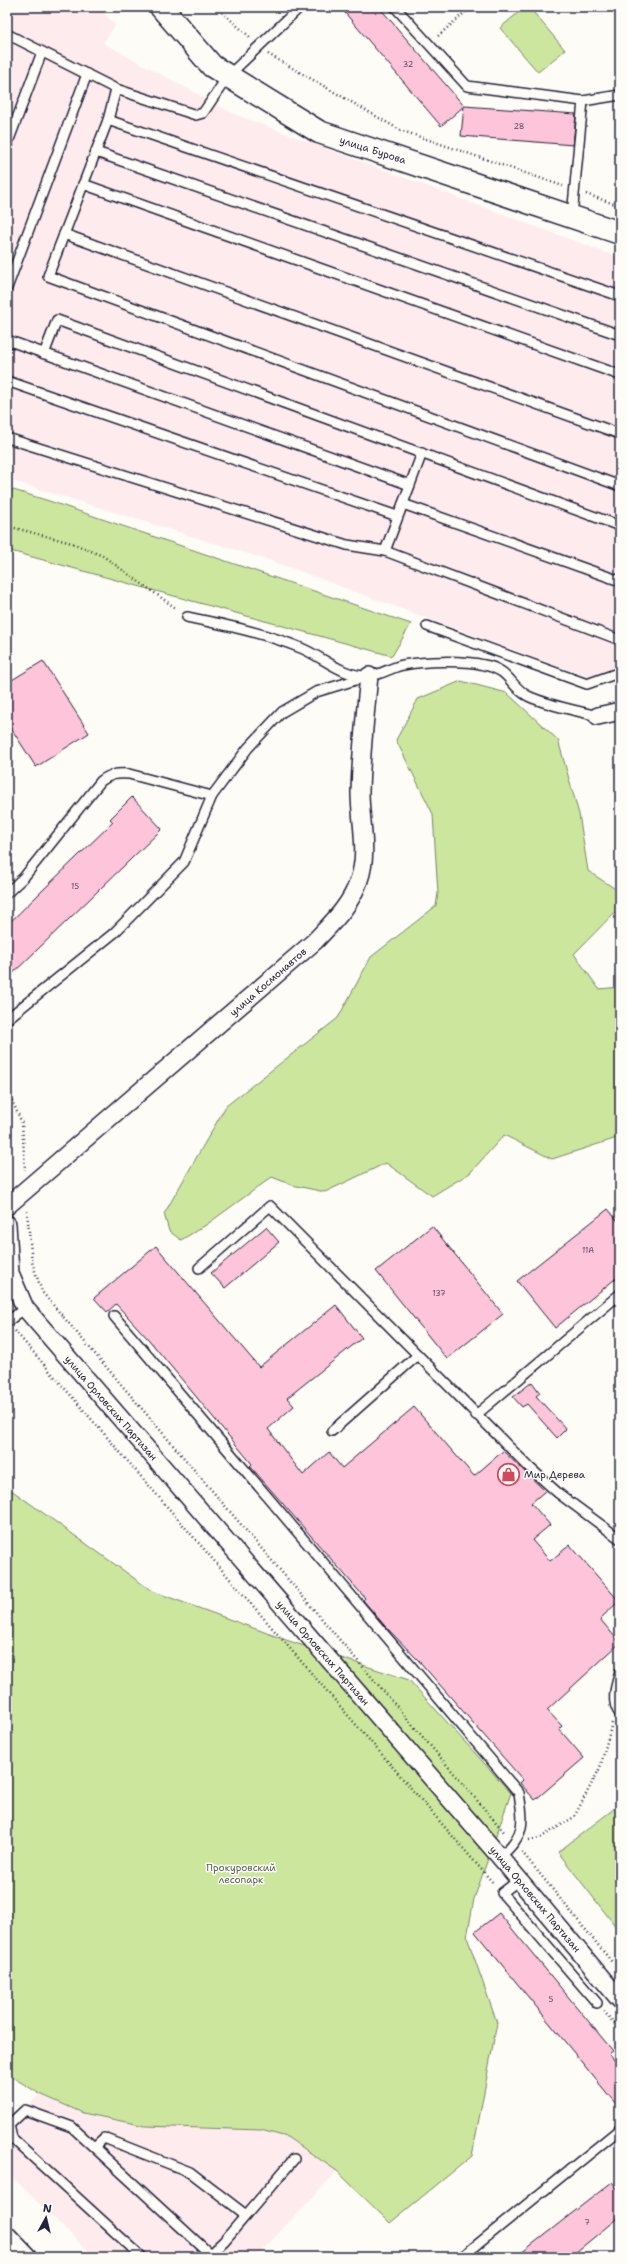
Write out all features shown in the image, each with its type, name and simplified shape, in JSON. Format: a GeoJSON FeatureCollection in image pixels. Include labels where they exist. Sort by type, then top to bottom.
{"type":"FeatureCollection","features":[{"type":"Feature","properties":{"kind":"main road","name":"улица Бурова"},"geometry":{"type":"LineString","coordinates":[[161,7],[212,66],[319,132],[620,233]]}},
{"type":"Feature","properties":{"kind":"street","name":"улица Космонавтов"},"geometry":{"type":"LineString","coordinates":[[7,1206],[315,941],[346,908],[360,879],[364,847],[360,794],[368,676]]}},
{"type":"Feature","properties":{"kind":"street"},"geometry":{"type":"LineString","coordinates":[[598,716],[620,711]]}},
{"type":"Feature","properties":{"kind":"street"},"geometry":{"type":"LineString","coordinates":[[7,1194],[7,1212]]}},
{"type":"Feature","properties":{"kind":"street","name":"улица Орловских Партизан"},"geometry":{"type":"LineString","coordinates":[[7,1224],[10,1273],[25,1308],[500,1857],[620,2000]]}},
{"type":"Feature","properties":{"kind":"street"},"geometry":{"type":"LineString","coordinates":[[7,2235],[28,2257]]}},
{"type":"Feature","properties":{"kind":"lane"},"geometry":{"type":"LineString","coordinates":[[7,34],[116,89],[196,115],[203,113],[228,76],[300,7]]}},
{"type":"Feature","properties":{"kind":"lane"},"geometry":{"type":"LineString","coordinates":[[395,7],[467,86],[583,101],[620,95]]}},
{"type":"Feature","properties":{"kind":"lane"},"geometry":{"type":"LineString","coordinates":[[7,145],[42,52]]}},
{"type":"Feature","properties":{"kind":"lane"},"geometry":{"type":"LineString","coordinates":[[7,288],[87,74]]}},
{"type":"Feature","properties":{"kind":"lane"},"geometry":{"type":"LineString","coordinates":[[116,89],[108,120],[48,276],[620,486]]}},
{"type":"Feature","properties":{"kind":"lane"},"geometry":{"type":"LineString","coordinates":[[572,216],[583,101]]}},
{"type":"Feature","properties":{"kind":"lane"},"geometry":{"type":"LineString","coordinates":[[108,120],[620,296]]}},
{"type":"Feature","properties":{"kind":"lane"},"geometry":{"type":"LineString","coordinates":[[96,152],[620,335]]}},
{"type":"Feature","properties":{"kind":"lane"},"geometry":{"type":"LineString","coordinates":[[84,184],[620,375]]}},
{"type":"Feature","properties":{"kind":"lane"},"geometry":{"type":"LineString","coordinates":[[64,234],[620,434]]}},
{"type":"Feature","properties":{"kind":"lane"},"geometry":{"type":"LineString","coordinates":[[44,354],[57,320],[422,452],[620,526]]}},
{"type":"Feature","properties":{"kind":"lane"},"geometry":{"type":"LineString","coordinates":[[7,340],[410,485]]}},
{"type":"Feature","properties":{"kind":"lane"},"geometry":{"type":"LineString","coordinates":[[7,381],[397,516]]}},
{"type":"Feature","properties":{"kind":"lane"},"geometry":{"type":"LineString","coordinates":[[7,438],[347,545],[385,551],[620,640]]}},
{"type":"Feature","properties":{"kind":"lane"},"geometry":{"type":"LineString","coordinates":[[385,551],[422,452]]}},
{"type":"Feature","properties":{"kind":"lane"},"geometry":{"type":"LineString","coordinates":[[403,504],[620,581]]}},
{"type":"Feature","properties":{"kind":"lane"},"geometry":{"type":"LineString","coordinates":[[187,617],[259,633],[303,648],[339,668],[368,676]]}},
{"type":"Feature","properties":{"kind":"lane"},"geometry":{"type":"LineString","coordinates":[[427,626],[587,684],[618,673],[620,670]]}},
{"type":"Feature","properties":{"kind":"lane"},"geometry":{"type":"LineString","coordinates":[[7,1019],[114,933],[184,862],[212,796],[248,748],[282,712],[316,692],[402,665],[426,663],[484,665],[499,669],[510,677],[516,687],[526,695],[598,716]]}},
{"type":"Feature","properties":{"kind":"lane"},"geometry":{"type":"LineString","coordinates":[[7,894],[24,877],[101,781],[108,776],[116,773],[128,774],[212,796]]}},
{"type":"Feature","properties":{"kind":"lane"},"geometry":{"type":"LineString","coordinates":[[199,1268],[270,1206],[476,1415],[558,1493],[620,1539]]}},
{"type":"Feature","properties":{"kind":"lane"},"geometry":{"type":"LineString","coordinates":[[476,1415],[620,1294]]}},
{"type":"Feature","properties":{"kind":"lane"},"geometry":{"type":"LineString","coordinates":[[7,1322],[25,1308]]}},
{"type":"Feature","properties":{"kind":"lane"},"geometry":{"type":"LineString","coordinates":[[114,1316],[519,1793],[523,1818],[515,1844],[500,1857]]}},
{"type":"Feature","properties":{"kind":"lane"},"geometry":{"type":"LineString","coordinates":[[332,1431],[418,1355]]}},
{"type":"Feature","properties":{"kind":"lane"},"geometry":{"type":"LineString","coordinates":[[618,1711],[614,1694],[620,1672]]}},
{"type":"Feature","properties":{"kind":"lane"},"geometry":{"type":"LineString","coordinates":[[519,1880],[502,1893],[597,2003]]}},
{"type":"Feature","properties":{"kind":"lane"},"geometry":{"type":"LineString","coordinates":[[142,2257],[12,2138],[9,2125],[25,2110],[72,2127],[209,2255],[224,2242],[294,2159]]}},
{"type":"Feature","properties":{"kind":"lane"},"geometry":{"type":"LineString","coordinates":[[462,2257],[620,2129]]}},
{"type":"Feature","properties":{"kind":"lane"},"geometry":{"type":"LineString","coordinates":[[94,2147],[104,2138],[190,2172],[246,2215]]}},
{"type":"Feature","properties":{"kind":"path"},"geometry":{"type":"LineString","coordinates":[[216,7],[272,58],[400,130],[620,206]]}},
{"type":"Feature","properties":{"kind":"path"},"geometry":{"type":"LineString","coordinates":[[429,44],[471,7]]}},
{"type":"Feature","properties":{"kind":"path"},"geometry":{"type":"LineString","coordinates":[[7,526],[72,543],[103,556],[145,584],[187,617]]}},
{"type":"Feature","properties":{"kind":"path"},"geometry":{"type":"LineString","coordinates":[[7,1089],[22,1123],[25,1191],[32,1262],[42,1292],[515,1844],[615,1966]]}},
{"type":"Feature","properties":{"kind":"path"},"geometry":{"type":"LineString","coordinates":[[7,1322],[502,1893]]}},
{"type":"Feature","properties":{"kind":"path"},"geometry":{"type":"LineString","coordinates":[[515,1844],[540,1838],[574,1817],[600,1768],[618,1711]]}},
{"type":"Feature","properties":{"kind":"path"},"geometry":{"type":"LineString","coordinates":[[613,2023],[620,2028]]}},
{"type":"Feature","properties":{"kind":"shaded area"},"geometry":{"type":"Polygon","coordinates":[[[7,7],[98,7],[115,25],[103,43],[236,115],[620,258],[620,689],[272,561],[7,479],[7,7]]]}},
{"type":"Feature","properties":{"kind":"shaded area"},"geometry":{"type":"Polygon","coordinates":[[[40,2094],[83,2113],[145,2126],[261,2130],[287,2137],[337,2171],[256,2257],[94,2257],[7,2172],[7,2127],[40,2094]]]}},
{"type":"Feature","properties":{"kind":"green space"},"geometry":{"type":"Polygon","coordinates":[[[525,7],[529,7],[565,50],[538,72],[500,28],[525,7]]]}},
{"type":"Feature","properties":{"kind":"green space"},"geometry":{"type":"Polygon","coordinates":[[[7,488],[411,624],[392,656],[7,550],[7,488]]]}},
{"type":"Feature","properties":{"kind":"green space"},"geometry":{"type":"Polygon","coordinates":[[[461,681],[507,693],[558,740],[579,814],[588,871],[620,892],[620,907],[574,954],[599,989],[620,987],[620,1137],[552,1159],[504,1135],[470,1173],[432,1196],[386,1163],[325,1192],[292,1185],[272,1177],[206,1225],[181,1240],[169,1231],[164,1214],[226,1106],[338,1018],[371,957],[436,906],[438,893],[433,814],[396,740],[418,699],[461,681]]]}},
{"type":"Feature","properties":{"kind":"green space","name":"Прокуровский лесопарк"},"geometry":{"type":"Polygon","coordinates":[[[7,1487],[152,1591],[286,1640],[409,1680],[511,1793],[474,1899],[467,1937],[497,2023],[472,2156],[390,2223],[337,2171],[287,2137],[261,2130],[145,2126],[83,2113],[40,2094],[7,2074],[7,1487]]]}},
{"type":"Feature","properties":{"kind":"green space"},"geometry":{"type":"Polygon","coordinates":[[[615,1808],[620,1814],[620,1932],[558,1852],[615,1808]]]}},
{"type":"Feature","properties":{"kind":"building"},"geometry":{"type":"Polygon","coordinates":[[[340,7],[379,7],[464,106],[441,126],[340,7]]]}},
{"type":"Feature","properties":{"kind":"building"},"geometry":{"type":"Polygon","coordinates":[[[464,106],[576,114],[573,145],[461,136],[464,106]]]}},
{"type":"Feature","properties":{"kind":"building"},"geometry":{"type":"Polygon","coordinates":[[[43,661],[89,733],[36,767],[7,722],[7,683],[43,661]]]}},
{"type":"Feature","properties":{"kind":"building"},"geometry":{"type":"Polygon","coordinates":[[[132,797],[162,829],[7,979],[7,925],[113,822],[110,819],[132,797]]]}},
{"type":"Feature","properties":{"kind":"building"},"geometry":{"type":"Polygon","coordinates":[[[608,1209],[620,1224],[620,1275],[555,1328],[517,1281],[608,1209]]]}},
{"type":"Feature","properties":{"kind":"building"},"geometry":{"type":"Polygon","coordinates":[[[432,1226],[503,1314],[447,1359],[376,1271],[432,1226]]]}},
{"type":"Feature","properties":{"kind":"building"},"geometry":{"type":"Polygon","coordinates":[[[266,1227],[279,1242],[225,1288],[211,1273],[266,1227]]]}},
{"type":"Feature","properties":{"kind":"building"},"geometry":{"type":"Polygon","coordinates":[[[156,1246],[259,1367],[336,1305],[362,1338],[287,1398],[294,1406],[268,1429],[303,1475],[329,1452],[342,1468],[414,1407],[474,1476],[503,1451],[545,1491],[531,1503],[550,1525],[532,1540],[550,1561],[570,1545],[619,1601],[600,1619],[620,1643],[547,1710],[562,1726],[559,1729],[584,1758],[535,1800],[520,1783],[523,1780],[419,1661],[384,1625],[363,1600],[365,1598],[250,1466],[252,1464],[149,1340],[116,1304],[107,1312],[94,1298],[156,1246]]]}},
{"type":"Feature","properties":{"kind":"building"},"geometry":{"type":"Polygon","coordinates":[[[532,1382],[540,1393],[536,1396],[566,1429],[557,1438],[527,1404],[522,1407],[513,1397],[532,1382]]]}},
{"type":"Feature","properties":{"kind":"building"},"geometry":{"type":"Polygon","coordinates":[[[499,1913],[613,2051],[609,2054],[620,2067],[620,2109],[475,1932],[499,1913]]]}},
{"type":"Feature","properties":{"kind":"building"},"geometry":{"type":"Polygon","coordinates":[[[612,2182],[620,2192],[620,2216],[570,2257],[516,2257],[612,2182]]]}},
{"type":"Feature","properties":{"kind":"place","name":"Мир Дерева"},"geometry":{"type":"Point","coordinates":[508,1474]}}]}
